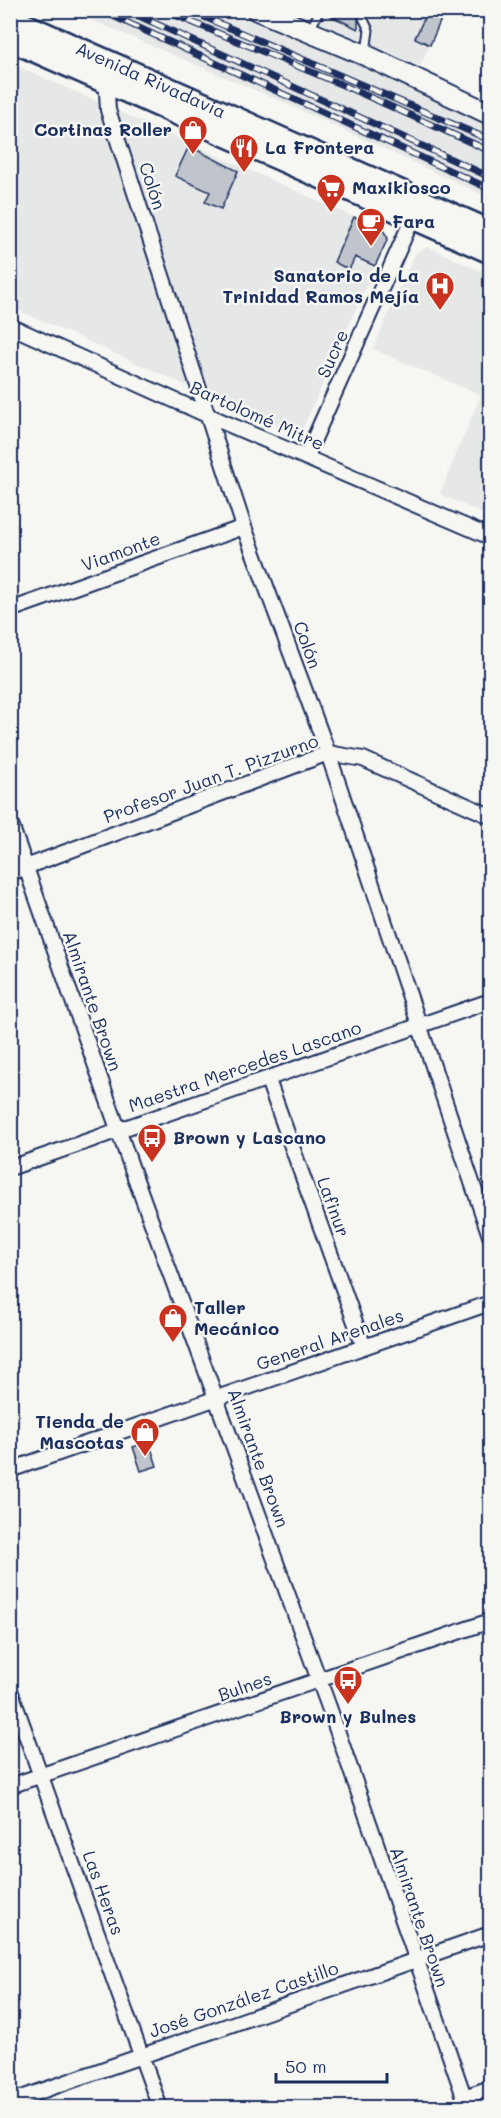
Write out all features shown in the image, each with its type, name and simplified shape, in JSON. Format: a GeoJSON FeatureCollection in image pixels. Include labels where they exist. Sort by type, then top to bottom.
{"type":"FeatureCollection","features":[{"type":"Feature","properties":{"kind":"main road"},"geometry":{"type":"LineString","coordinates":[[264,12],[490,114]]}},
{"type":"Feature","properties":{"kind":"main road","name":"Avenida Rivadavia"},"geometry":{"type":"LineString","coordinates":[[10,18],[117,65],[417,209],[490,252]]}},
{"type":"Feature","properties":{"kind":"main road","name":"Avenida Rivadavia"},"geometry":{"type":"LineString","coordinates":[[10,40],[108,85],[417,209],[490,231]]}},
{"type":"Feature","properties":{"kind":"street","name":"Colón"},"geometry":{"type":"LineString","coordinates":[[117,65],[108,85],[108,110],[244,527],[328,753],[490,1236]]}},
{"type":"Feature","properties":{"kind":"street","name":"Sucre"},"geometry":{"type":"LineString","coordinates":[[306,457],[417,209]]}},
{"type":"Feature","properties":{"kind":"street","name":"Bartolomé Mitre"},"geometry":{"type":"LineString","coordinates":[[11,327],[207,415],[490,537]]}},
{"type":"Feature","properties":{"kind":"street","name":"Viamonte"},"geometry":{"type":"LineString","coordinates":[[10,610],[244,527]]}},
{"type":"Feature","properties":{"kind":"street","name":"Profesor Juan T. Pizzurno"},"geometry":{"type":"LineString","coordinates":[[10,873],[328,753],[363,759],[490,816]]}},
{"type":"Feature","properties":{"kind":"street","name":"Almirante Brown"},"geometry":{"type":"LineString","coordinates":[[10,822],[118,1130],[319,1681],[466,2102]]}},
{"type":"Feature","properties":{"kind":"street","name":"Maestra Mercedes Lascano"},"geometry":{"type":"LineString","coordinates":[[10,1168],[490,1001]]}},
{"type":"Feature","properties":{"kind":"street","name":"Lafinur"},"geometry":{"type":"LineString","coordinates":[[268,1080],[364,1347]]}},
{"type":"Feature","properties":{"kind":"street","name":"General Arenales"},"geometry":{"type":"LineString","coordinates":[[10,1470],[490,1303]]}},
{"type":"Feature","properties":{"kind":"street","name":"Bulnes"},"geometry":{"type":"LineString","coordinates":[[10,1786],[490,1622]]}},
{"type":"Feature","properties":{"kind":"street","name":"Las Heras"},"geometry":{"type":"LineString","coordinates":[[10,1690],[160,2108]]}},
{"type":"Feature","properties":{"kind":"street","name":"José González Castillo"},"geometry":{"type":"LineString","coordinates":[[10,2102],[490,1934]]}},
{"type":"Feature","properties":{"kind":"street"},"geometry":{"type":"LineString","coordinates":[[466,2102],[490,2088]]}},
{"type":"Feature","properties":{"kind":"lane"},"geometry":{"type":"LineString","coordinates":[[309,33],[320,10]]}},
{"type":"Feature","properties":{"kind":"lane"},"geometry":{"type":"LineString","coordinates":[[363,18],[367,23],[369,41],[365,56]]}},
{"type":"Feature","properties":{"kind":"shaded area"},"geometry":{"type":"Polygon","coordinates":[[[71,11],[227,11],[404,83],[490,125],[490,198],[276,99],[71,11]]]}},
{"type":"Feature","properties":{"kind":"shaded area"},"geometry":{"type":"Polygon","coordinates":[[[295,11],[445,11],[420,66],[295,11]]]}},
{"type":"Feature","properties":{"kind":"shaded area"},"geometry":{"type":"Polygon","coordinates":[[[11,63],[383,230],[388,237],[302,430],[293,433],[11,307],[11,63]]]}},
{"type":"Feature","properties":{"kind":"shaded area","name":"Sanatorio de La Trinidad Ramos Mejía"},"geometry":{"type":"Polygon","coordinates":[[[428,247],[490,275],[490,517],[440,494],[481,395],[373,349],[415,254],[428,247]]]}},
{"type":"Feature","properties":{"kind":"building"},"geometry":{"type":"Polygon","coordinates":[[[326,10],[366,10],[358,15],[358,29],[325,13],[326,10]]]}},
{"type":"Feature","properties":{"kind":"building"},"geometry":{"type":"Polygon","coordinates":[[[428,10],[445,10],[430,45],[415,38],[428,10]]]}},
{"type":"Feature","properties":{"kind":"building"},"geometry":{"type":"Polygon","coordinates":[[[189,146],[238,171],[221,209],[205,202],[210,192],[175,176],[189,146]]]}},
{"type":"Feature","properties":{"kind":"building"},"geometry":{"type":"Polygon","coordinates":[[[354,217],[383,230],[388,238],[375,266],[355,257],[349,270],[334,262],[354,217]]]}},
{"type":"Feature","properties":{"kind":"building","name":"Tienda de Mascotas"},"geometry":{"type":"Polygon","coordinates":[[[149,1442],[157,1466],[141,1471],[133,1447],[149,1442]]]}},
{"type":"Feature","properties":{"kind":"railway"},"geometry":{"type":"LineString","coordinates":[[100,10],[490,189]]}},
{"type":"Feature","properties":{"kind":"railway"},"geometry":{"type":"LineString","coordinates":[[126,10],[490,177]]}},
{"type":"Feature","properties":{"kind":"railway"},"geometry":{"type":"LineString","coordinates":[[163,10],[345,86],[490,151]]}},
{"type":"Feature","properties":{"kind":"railway"},"geometry":{"type":"LineString","coordinates":[[188,10],[490,140]]}},
{"type":"Feature","properties":{"kind":"place","name":"Cortinas Roller"},"geometry":{"type":"Point","coordinates":[193,156]}},
{"type":"Feature","properties":{"kind":"place","name":"La Frontera"},"geometry":{"type":"Point","coordinates":[244,174]}},
{"type":"Feature","properties":{"kind":"place","name":"Maxikiosco"},"geometry":{"type":"Point","coordinates":[331,214]}},
{"type":"Feature","properties":{"kind":"place","name":"Fara"},"geometry":{"type":"Point","coordinates":[371,248]}},
{"type":"Feature","properties":{"kind":"place","name":"Sanatorio de La Trinidad Ramos Mejía"},"geometry":{"type":"Point","coordinates":[440,312]}},
{"type":"Feature","properties":{"kind":"place","name":"Brown y Lascano"},"geometry":{"type":"Point","coordinates":[152,1164]}},
{"type":"Feature","properties":{"kind":"place","name":"Taller Mecánico"},"geometry":{"type":"Point","coordinates":[173,1344]}},
{"type":"Feature","properties":{"kind":"place","name":"Tienda de Mascotas"},"geometry":{"type":"Point","coordinates":[145,1458]}},
{"type":"Feature","properties":{"kind":"place","name":"Brown y Bulnes"},"geometry":{"type":"Point","coordinates":[348,1706]}}]}
